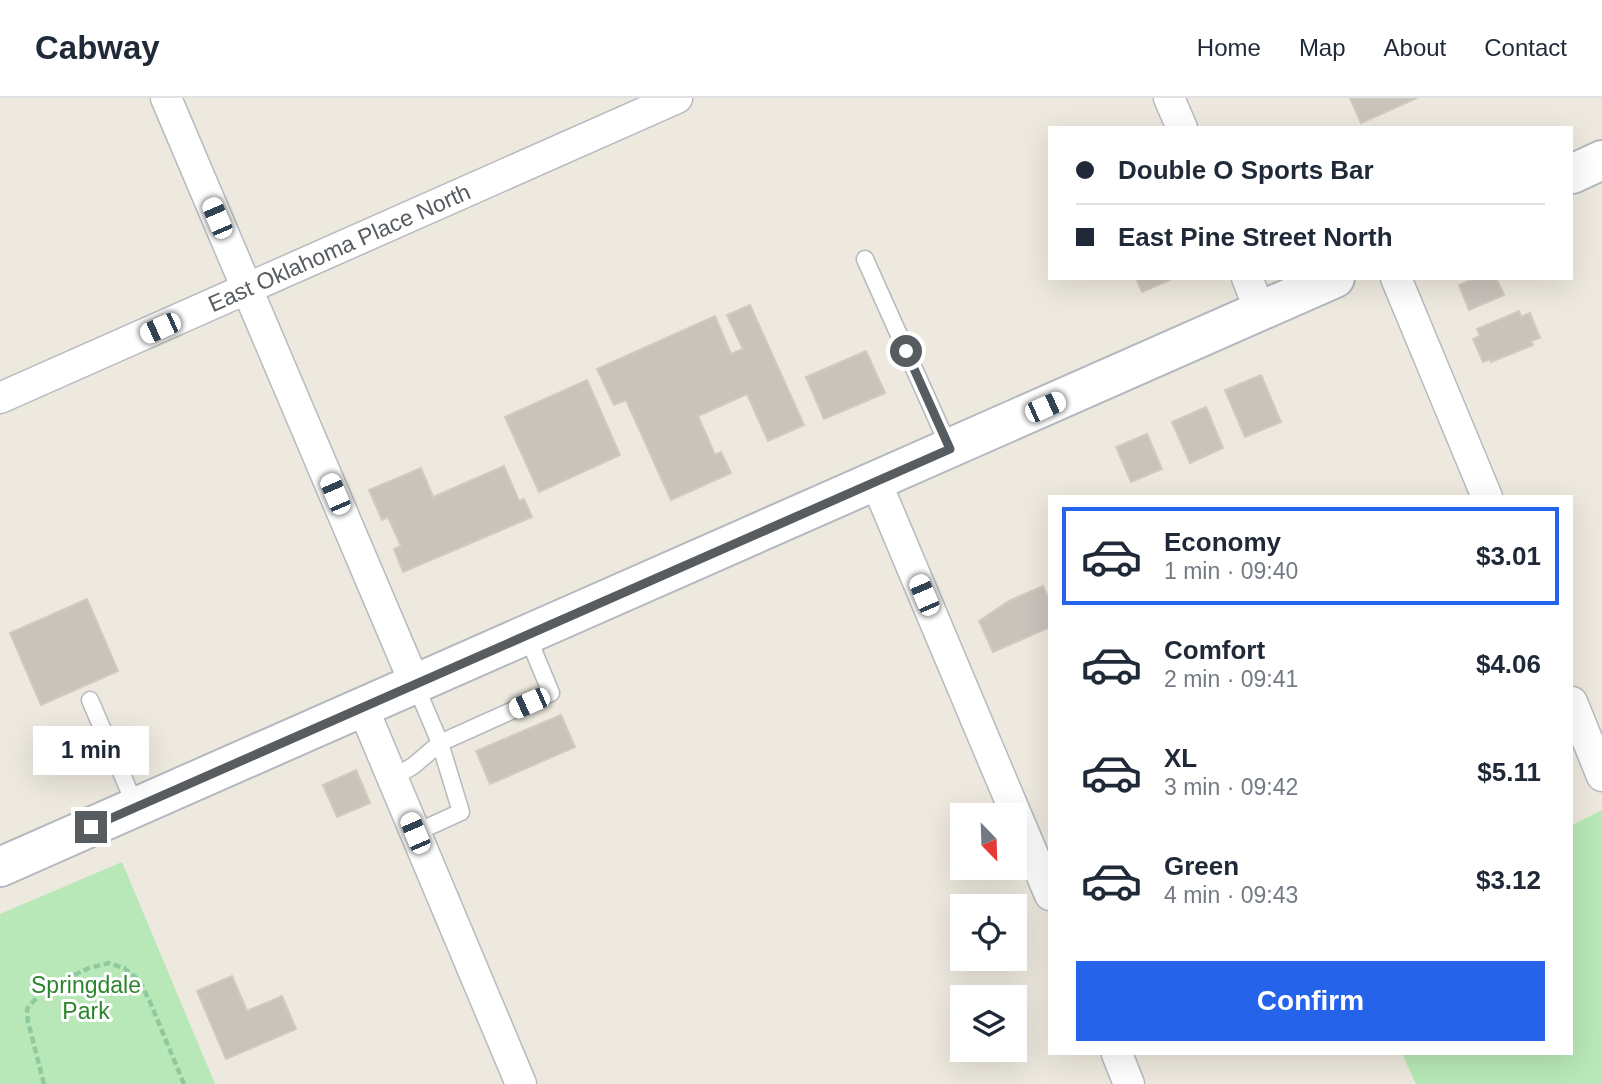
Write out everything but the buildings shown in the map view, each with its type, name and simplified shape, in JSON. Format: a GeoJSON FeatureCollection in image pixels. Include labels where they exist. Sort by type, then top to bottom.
{"type":"FeatureCollection","features":[{"type":"Feature","properties":{"kind":"main road"},"geometry":{"type":"LineString","coordinates":[[1573,174],[1602,160]]}},
{"type":"Feature","properties":{"kind":"main road"},"geometry":{"type":"LineString","coordinates":[[0,867],[950,449],[1253,294],[1325,280]]}},
{"type":"Feature","properties":{"kind":"street"},"geometry":{"type":"LineString","coordinates":[[166,98],[415,684]]}},
{"type":"Feature","properties":{"kind":"street","name":"East Oklahoma Place North"},"geometry":{"type":"LineString","coordinates":[[0,398],[677,98]]}},
{"type":"Feature","properties":{"kind":"street"},"geometry":{"type":"LineString","coordinates":[[1169,98],[1181,126]]}},
{"type":"Feature","properties":{"kind":"street"},"geometry":{"type":"LineString","coordinates":[[1397,280],[1486,495]]}},
{"type":"Feature","properties":{"kind":"street"},"geometry":{"type":"LineString","coordinates":[[876,482],[1048,890]]}},
{"type":"Feature","properties":{"kind":"street"},"geometry":{"type":"LineString","coordinates":[[1573,704],[1602,776]]}},
{"type":"Feature","properties":{"kind":"street"},"geometry":{"type":"LineString","coordinates":[[363,708],[521,1084]]}},
{"type":"Feature","properties":{"kind":"street"},"geometry":{"type":"LineString","coordinates":[[1116,1055],[1129,1084]]}},
{"type":"Feature","properties":{"kind":"lane"},"geometry":{"type":"LineString","coordinates":[[865,258],[950,449]]}},
{"type":"Feature","properties":{"kind":"lane"},"geometry":{"type":"LineString","coordinates":[[392,778],[413,766],[440,743],[551,693],[527,635]]}},
{"type":"Feature","properties":{"kind":"lane"},"geometry":{"type":"LineString","coordinates":[[415,684],[440,743],[460,812],[415,833]]}},
{"type":"Feature","properties":{"kind":"lane"},"geometry":{"type":"LineString","coordinates":[[90,700],[136,807]]}},
{"type":"Feature","properties":{"kind":"path"},"geometry":{"type":"LineString","coordinates":[[44,1084],[27,1009],[43,990],[89,968],[109,963],[124,968],[139,981],[184,1084]]}},
{"type":"Feature","properties":{"kind":"green space"},"geometry":{"type":"Polygon","coordinates":[[[1602,810],[1602,1084],[1416,1084],[1402,1055],[1573,1055],[1573,824],[1602,810]]]}},
{"type":"Feature","properties":{"kind":"green space","name":"Springdale Park"},"geometry":{"type":"Polygon","coordinates":[[[122,862],[215,1084],[0,1084],[0,914],[122,862]]]}},
{"type":"Feature","properties":{"kind":"route"},"geometry":{"type":"LineString","coordinates":[[91,827],[950,449],[906,351]]}}]}
